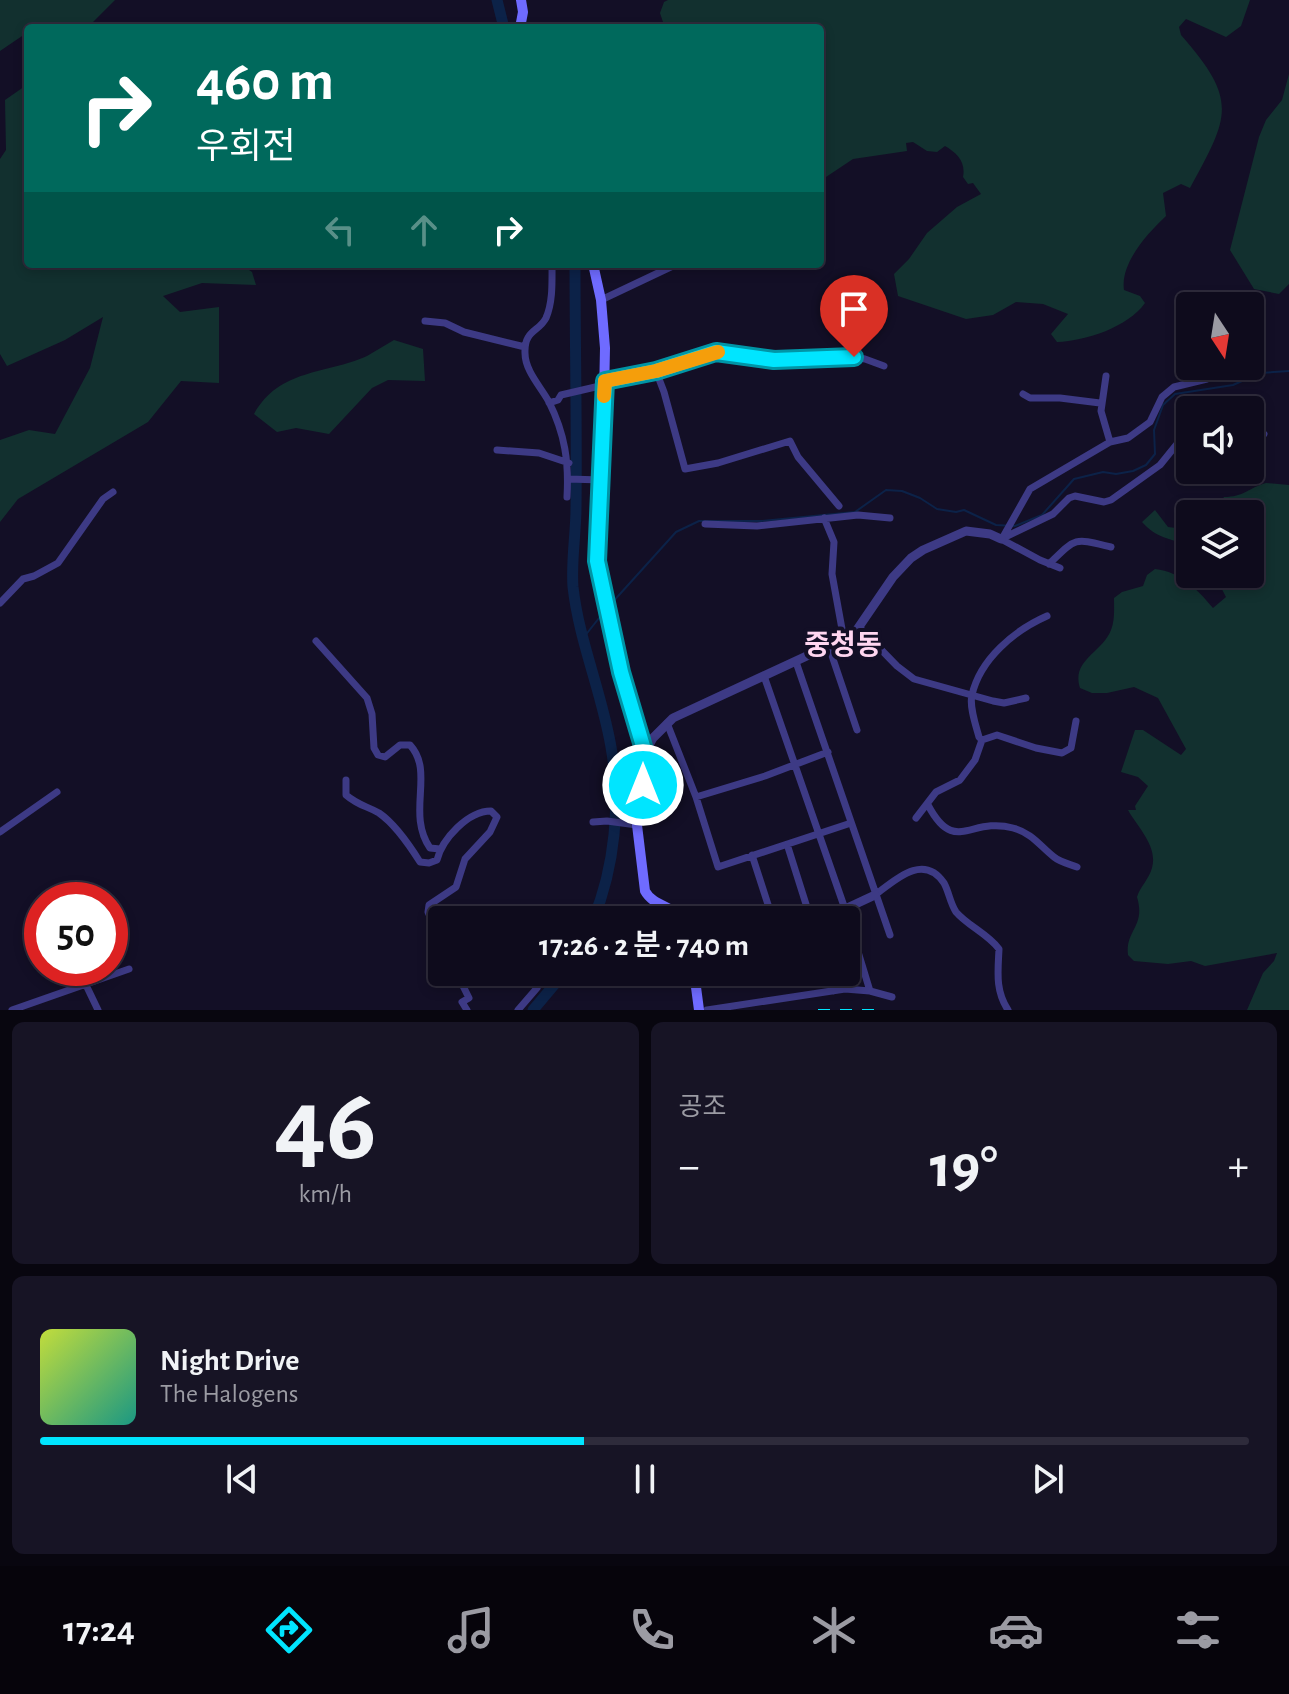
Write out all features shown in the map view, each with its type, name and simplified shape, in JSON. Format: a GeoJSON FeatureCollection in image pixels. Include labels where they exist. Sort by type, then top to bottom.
{"type":"FeatureCollection","features":[{"type":"Feature","properties":{"kind":"main road"},"geometry":{"type":"LineString","coordinates":[[521,0],[521,24]]}},
{"type":"Feature","properties":{"kind":"main road"},"geometry":{"type":"LineString","coordinates":[[594,268],[601,300],[604,383],[602,480],[596,548],[621,672],[645,753],[645,771],[631,825],[645,891],[648,898],[665,906]]}},
{"type":"Feature","properties":{"kind":"main road"},"geometry":{"type":"LineString","coordinates":[[696,986],[699,1010]]}},
{"type":"Feature","properties":{"kind":"street"},"geometry":{"type":"LineString","coordinates":[[552,268],[551,298],[545,319],[530,332],[525,347],[528,367],[549,403],[569,463],[567,497]]}},
{"type":"Feature","properties":{"kind":"street"},"geometry":{"type":"LineString","coordinates":[[601,300],[669,268]]}},
{"type":"Feature","properties":{"kind":"street"},"geometry":{"type":"LineString","coordinates":[[425,321],[445,323],[464,332],[525,347]]}},
{"type":"Feature","properties":{"kind":"street"},"geometry":{"type":"LineString","coordinates":[[549,403],[558,400],[561,395],[716,352],[774,360],[814,360],[843,355],[884,366]]}},
{"type":"Feature","properties":{"kind":"street"},"geometry":{"type":"LineString","coordinates":[[656,371],[685,469],[718,463],[790,441],[798,457],[839,506]]}},
{"type":"Feature","properties":{"kind":"street"},"geometry":{"type":"LineString","coordinates":[[1106,376],[1100,403],[1110,442]]}},
{"type":"Feature","properties":{"kind":"street"},"geometry":{"type":"LineString","coordinates":[[1001,539],[1030,489],[1110,442],[1128,438],[1150,422],[1162,397],[1174,387],[1203,380]]}},
{"type":"Feature","properties":{"kind":"street"},"geometry":{"type":"LineString","coordinates":[[1023,394],[1030,398],[1100,403]]}},
{"type":"Feature","properties":{"kind":"street"},"geometry":{"type":"LineString","coordinates":[[1001,539],[1053,514],[1069,498],[1111,500],[1160,465],[1176,445]]}},
{"type":"Feature","properties":{"kind":"street"},"geometry":{"type":"LineString","coordinates":[[497,450],[539,453],[569,463]]}},
{"type":"Feature","properties":{"kind":"street"},"geometry":{"type":"LineString","coordinates":[[569,479],[602,480]]}},
{"type":"Feature","properties":{"kind":"street"},"geometry":{"type":"LineString","coordinates":[[0,603],[23,579],[58,563],[103,499],[113,492]]}},
{"type":"Feature","properties":{"kind":"street"},"geometry":{"type":"LineString","coordinates":[[705,524],[757,526],[858,515],[890,518]]}},
{"type":"Feature","properties":{"kind":"street"},"geometry":{"type":"LineString","coordinates":[[824,518],[834,542],[832,569],[844,640]]}},
{"type":"Feature","properties":{"kind":"street"},"geometry":{"type":"LineString","coordinates":[[645,753],[653,738],[683,712],[844,640],[860,628],[893,577],[923,550],[966,531],[990,534],[1060,568]]}},
{"type":"Feature","properties":{"kind":"street"},"geometry":{"type":"LineString","coordinates":[[1049,564],[1073,540],[1111,547]]}},
{"type":"Feature","properties":{"kind":"street"},"geometry":{"type":"LineString","coordinates":[[982,740],[971,697],[982,672],[1005,641],[1024,626],[1047,616]]}},
{"type":"Feature","properties":{"kind":"street"},"geometry":{"type":"LineString","coordinates":[[860,628],[914,679],[971,697],[1004,703],[1026,698]]}},
{"type":"Feature","properties":{"kind":"street"},"geometry":{"type":"LineString","coordinates":[[316,641],[367,698],[372,714],[374,748],[378,755],[385,757],[400,745],[410,745],[414,749],[422,777],[419,822],[430,848],[440,849]]}},
{"type":"Feature","properties":{"kind":"street"},"geometry":{"type":"LineString","coordinates":[[829,647],[857,730]]}},
{"type":"Feature","properties":{"kind":"street"},"geometry":{"type":"LineString","coordinates":[[796,662],[890,935]]}},
{"type":"Feature","properties":{"kind":"street"},"geometry":{"type":"LineString","coordinates":[[764,676],[844,906]]}},
{"type":"Feature","properties":{"kind":"street"},"geometry":{"type":"LineString","coordinates":[[982,740],[997,735],[1062,753],[1071,748],[1076,721]]}},
{"type":"Feature","properties":{"kind":"street"},"geometry":{"type":"LineString","coordinates":[[667,723],[696,797],[718,867],[851,823]]}},
{"type":"Feature","properties":{"kind":"street"},"geometry":{"type":"LineString","coordinates":[[916,818],[936,792],[960,780],[975,760],[982,740]]}},
{"type":"Feature","properties":{"kind":"street"},"geometry":{"type":"LineString","coordinates":[[696,797],[828,752]]}},
{"type":"Feature","properties":{"kind":"street"},"geometry":{"type":"LineString","coordinates":[[346,780],[346,795],[386,819],[420,862],[437,860],[440,849],[474,816],[486,811],[495,813],[496,824],[465,859],[456,887],[429,906]]}},
{"type":"Feature","properties":{"kind":"street"},"geometry":{"type":"LineString","coordinates":[[0,832],[57,792]]}},
{"type":"Feature","properties":{"kind":"street"},"geometry":{"type":"LineString","coordinates":[[928,805],[937,822],[950,832],[984,825],[1017,829],[1038,840],[1056,858],[1077,867]]}},
{"type":"Feature","properties":{"kind":"street"},"geometry":{"type":"LineString","coordinates":[[593,822],[631,825]]}},
{"type":"Feature","properties":{"kind":"street"},"geometry":{"type":"LineString","coordinates":[[787,844],[806,906]]}},
{"type":"Feature","properties":{"kind":"street"},"geometry":{"type":"LineString","coordinates":[[752,855],[768,906]]}},
{"type":"Feature","properties":{"kind":"street"},"geometry":{"type":"LineString","coordinates":[[851,906],[875,895],[902,873],[919,870],[933,873],[945,885],[957,912],[999,949],[996,970],[1002,1001],[1008,1010]]}},
{"type":"Feature","properties":{"kind":"street"},"geometry":{"type":"LineString","coordinates":[[860,958],[870,991]]}},
{"type":"Feature","properties":{"kind":"street"},"geometry":{"type":"LineString","coordinates":[[12,1010],[83,986]]}},
{"type":"Feature","properties":{"kind":"street"},"geometry":{"type":"LineString","coordinates":[[86,986],[98,1010]]}},
{"type":"Feature","properties":{"kind":"street"},"geometry":{"type":"LineString","coordinates":[[463,986],[469,998],[462,1002],[467,1010]]}},
{"type":"Feature","properties":{"kind":"street"},"geometry":{"type":"LineString","coordinates":[[832,986],[833,991]]}},
{"type":"Feature","properties":{"kind":"street"},"geometry":{"type":"LineString","coordinates":[[518,1010],[537,988]]}},
{"type":"Feature","properties":{"kind":"street"},"geometry":{"type":"LineString","coordinates":[[707,1010],[845,989],[892,997]]}},
{"type":"Feature","properties":{"kind":"green space"},"geometry":{"type":"Polygon","coordinates":[[[0,0],[115,0],[91,24],[24,24],[24,35],[0,51],[0,0]]]}},
{"type":"Feature","properties":{"kind":"green space"},"geometry":{"type":"Polygon","coordinates":[[[1250,0],[1241,26],[1226,37],[1186,19],[1179,27],[1181,35],[1212,77],[1220,93],[1222,109],[1213,143],[1190,188],[1181,184],[1163,193],[1166,216],[1144,240],[1126,269],[1124,290],[1140,296],[1145,303],[1138,312],[1106,331],[1057,342],[1051,334],[1068,314],[1043,304],[1016,302],[993,315],[966,319],[898,296],[894,274],[927,233],[957,207],[981,194],[973,183],[968,184],[963,177],[962,162],[953,152],[945,146],[937,152],[927,151],[913,142],[906,143],[907,151],[853,159],[824,178],[824,24],[664,24],[660,13],[664,2],[1250,0]]]}},
{"type":"Feature","properties":{"kind":"green space"},"geometry":{"type":"Polygon","coordinates":[[[1289,74],[1289,284],[1279,294],[1254,289],[1230,250],[1259,137],[1266,120],[1282,100],[1289,74]]]}},
{"type":"Feature","properties":{"kind":"green space"},"geometry":{"type":"Polygon","coordinates":[[[24,87],[24,268],[246,268],[252,272],[256,285],[202,283],[163,296],[180,312],[219,307],[219,383],[181,381],[148,422],[18,499],[0,522],[0,440],[29,430],[55,434],[90,368],[103,317],[65,340],[7,366],[0,354],[0,159],[6,150],[5,100],[24,87]]]}},
{"type":"Feature","properties":{"kind":"green space"},"geometry":{"type":"Polygon","coordinates":[[[394,340],[423,349],[425,381],[388,380],[372,388],[329,434],[296,428],[277,432],[254,414],[265,399],[290,380],[367,356],[394,340]]]}},
{"type":"Feature","properties":{"kind":"green space"},"geometry":{"type":"Polygon","coordinates":[[[1264,484],[1289,485],[1289,1010],[1247,1010],[1263,973],[1277,953],[1205,966],[1191,961],[1168,964],[1134,961],[1128,955],[1129,940],[1139,915],[1137,897],[1151,872],[1153,860],[1150,845],[1128,810],[1136,810],[1135,806],[1148,786],[1138,777],[1121,772],[1135,730],[1143,730],[1181,755],[1186,749],[1158,698],[1134,687],[1092,693],[1080,688],[1078,678],[1083,663],[1111,630],[1114,598],[1122,592],[1143,586],[1147,575],[1155,569],[1176,576],[1176,588],[1194,588],[1213,608],[1226,597],[1221,588],[1264,588],[1264,500],[1222,500],[1264,484]]]}},
{"type":"Feature","properties":{"kind":"green space"},"geometry":{"type":"Polygon","coordinates":[[[1155,510],[1168,527],[1176,528],[1176,541],[1153,532],[1142,522],[1155,510]]]}},
{"type":"Feature","properties":{"kind":"waterway"},"geometry":{"type":"LineString","coordinates":[[497,0],[503,24]]}},
{"type":"Feature","properties":{"kind":"waterway"},"geometry":{"type":"LineString","coordinates":[[575,268],[576,518],[573,587],[580,627],[607,727],[616,790],[611,857],[598,906]]}},
{"type":"Feature","properties":{"kind":"waterway"},"geometry":{"type":"LineString","coordinates":[[610,605],[676,532],[699,521],[762,521],[855,512],[886,490],[902,491],[937,509],[964,510],[996,525],[1015,526],[1042,515],[1074,479],[1103,472],[1116,474],[1133,471],[1146,465],[1155,454],[1154,430],[1163,405],[1175,394],[1233,385],[1260,373],[1289,371]]}},
{"type":"Feature","properties":{"kind":"waterway"},"geometry":{"type":"LineString","coordinates":[[584,637],[603,613]]}},
{"type":"Feature","properties":{"kind":"waterway"},"geometry":{"type":"LineString","coordinates":[[533,1010],[553,986]]}},
{"type":"Feature","properties":{"kind":"railway"},"geometry":{"type":"LineString","coordinates":[[818,1010],[881,1010]]}},
{"type":"Feature","properties":{"kind":"slow traffic"},"geometry":{"type":"LineString","coordinates":[[604,396],[605,381],[656,371],[718,352]]}},
{"type":"Feature","properties":{"kind":"district","name":"중청동"},"geometry":{"type":"Point","coordinates":[843,646]}},
{"type":"Feature","properties":{"kind":"route"},"geometry":{"type":"LineString","coordinates":[[643,785],[645,753],[621,672],[597,561],[605,381],[656,371],[716,352],[774,360],[814,360],[843,355],[854,357]]}}]}
